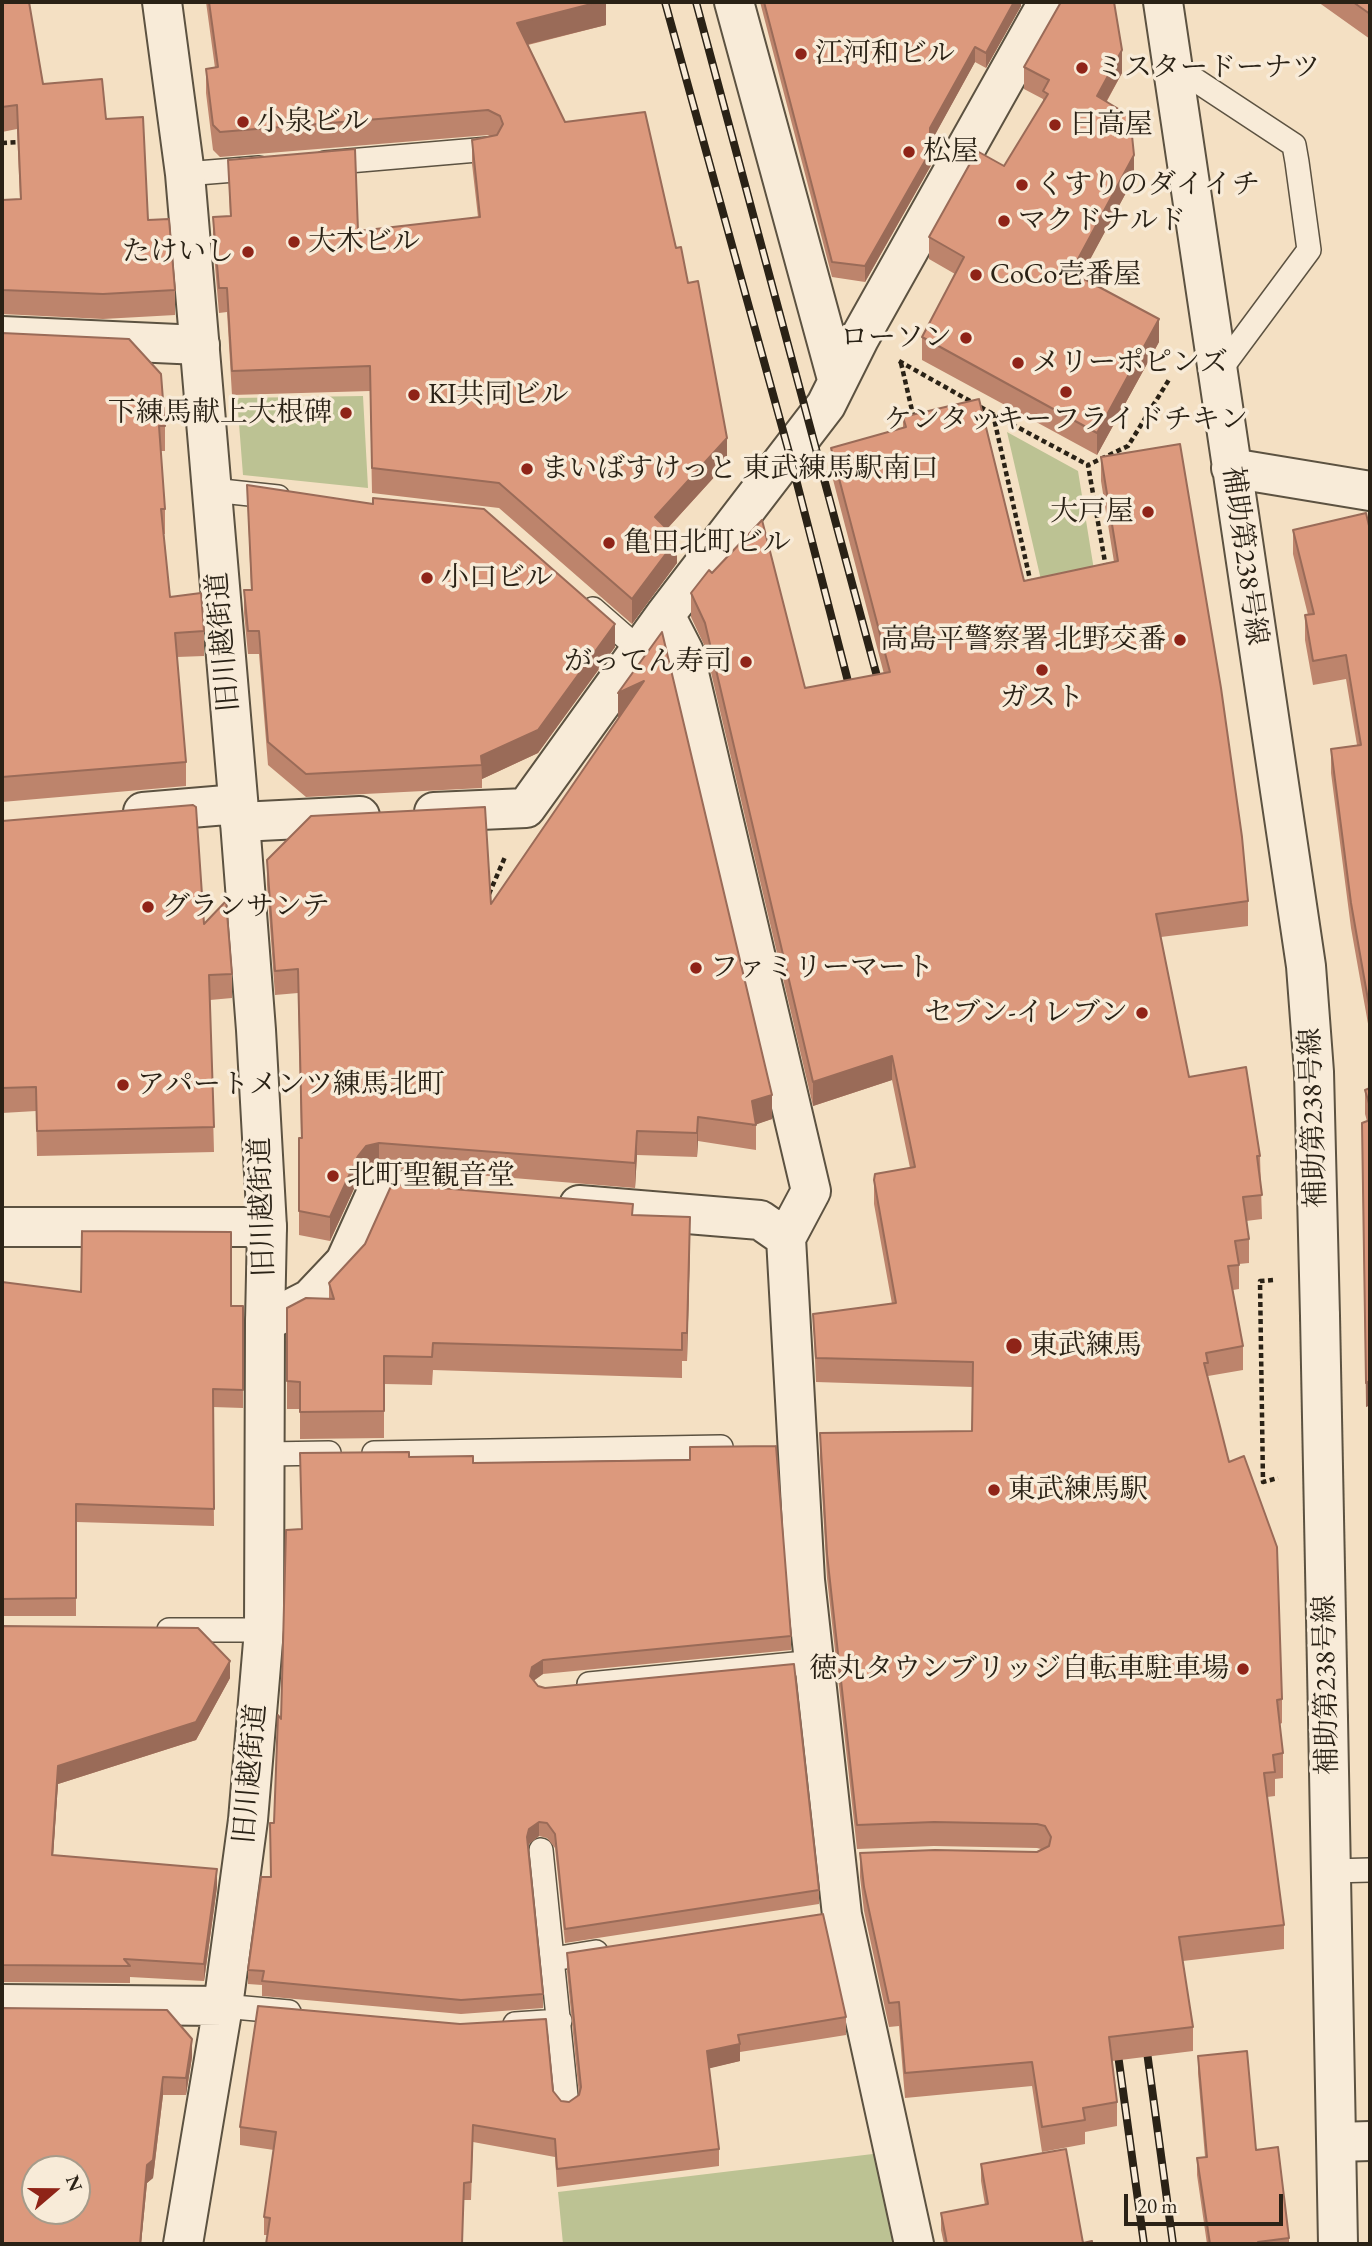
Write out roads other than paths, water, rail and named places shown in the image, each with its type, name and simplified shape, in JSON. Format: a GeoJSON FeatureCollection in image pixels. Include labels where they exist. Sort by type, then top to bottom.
{"type":"FeatureCollection","features":[{"type":"Feature","properties":{"kind":"street","name":"旧川越街道"},"geometry":{"type":"LineString","coordinates":[[162,2],[185,174],[200,345],[256,1030],[267,1227],[264,1630],[248,1820],[223,2006],[183,2244]]}},
{"type":"Feature","properties":{"kind":"street"},"geometry":{"type":"LineString","coordinates":[[734,2],[837,379]]}},
{"type":"Feature","properties":{"kind":"street"},"geometry":{"type":"LineString","coordinates":[[113,814],[397,814],[526,808],[665,615],[790,456],[826,405],[859,339],[1048,2]]}},
{"type":"Feature","properties":{"kind":"street","name":"補助第238号線"},"geometry":{"type":"LineString","coordinates":[[1163,2],[1307,978],[1314,1072],[1330,1871],[1353,2141],[1338,2244]]}},
{"type":"Feature","properties":{"kind":"street"},"geometry":{"type":"LineString","coordinates":[[2,336],[200,345]]}},
{"type":"Feature","properties":{"kind":"street"},"geometry":{"type":"LineString","coordinates":[[1231,468],[1370,491]]}},
{"type":"Feature","properties":{"kind":"street"},"geometry":{"type":"LineString","coordinates":[[665,615],[684,652],[811,1191],[786,1238],[783,1446],[806,1580],[815,1662],[851,1863],[828,1917],[914,2244]]}},
{"type":"Feature","properties":{"kind":"street"},"geometry":{"type":"LineString","coordinates":[[265,1322],[310,1299],[345,1262],[378,1189],[473,1196]]}},
{"type":"Feature","properties":{"kind":"street"},"geometry":{"type":"LineString","coordinates":[[542,1202],[760,1220],[786,1238]]}},
{"type":"Feature","properties":{"kind":"street"},"geometry":{"type":"LineString","coordinates":[[2,1227],[267,1227]]}},
{"type":"Feature","properties":{"kind":"street"},"geometry":{"type":"LineString","coordinates":[[2,2004],[223,2006]]}},
{"type":"Feature","properties":{"kind":"lane"},"geometry":{"type":"LineString","coordinates":[[1171,64],[1294,145],[1296,153],[1309,250],[1217,374]]}},
{"type":"Feature","properties":{"kind":"lane"},"geometry":{"type":"LineString","coordinates":[[309,164],[489,149]]}},
{"type":"Feature","properties":{"kind":"lane"},"geometry":{"type":"LineString","coordinates":[[185,174],[281,166]]}},
{"type":"Feature","properties":{"kind":"lane"},"geometry":{"type":"LineString","coordinates":[[212,489],[295,499]]}},
{"type":"Feature","properties":{"kind":"lane"},"geometry":{"type":"LineString","coordinates":[[580,598],[640,650]]}},
{"type":"Feature","properties":{"kind":"lane"},"geometry":{"type":"LineString","coordinates":[[265,1454],[741,1447]]}},
{"type":"Feature","properties":{"kind":"lane"},"geometry":{"type":"LineString","coordinates":[[153,1630],[264,1630]]}},
{"type":"Feature","properties":{"kind":"lane"},"geometry":{"type":"LineString","coordinates":[[571,1686],[815,1662]]}},
{"type":"Feature","properties":{"kind":"lane"},"geometry":{"type":"LineString","coordinates":[[541,1850],[567,2106]]}},
{"type":"Feature","properties":{"kind":"lane"},"geometry":{"type":"LineString","coordinates":[[1330,1871],[1370,1870]]}},
{"type":"Feature","properties":{"kind":"lane"},"geometry":{"type":"LineString","coordinates":[[553,1959],[622,1949]]}},
{"type":"Feature","properties":{"kind":"lane"},"geometry":{"type":"LineString","coordinates":[[223,2006],[305,2014]]}},
{"type":"Feature","properties":{"kind":"lane"},"geometry":{"type":"LineString","coordinates":[[498,2025],[560,2021]]}},
{"type":"Feature","properties":{"kind":"railway"},"geometry":{"type":"LineString","coordinates":[[665,2],[790,456],[852,697]]}},
{"type":"Feature","properties":{"kind":"railway"},"geometry":{"type":"LineString","coordinates":[[696,2],[882,695]]}},
{"type":"Feature","properties":{"kind":"railway"},"geometry":{"type":"LineString","coordinates":[[1145,2037],[1173,2244]]}},
{"type":"Feature","properties":{"kind":"railway"},"geometry":{"type":"LineString","coordinates":[[1116,2040],[1144,2244]]}},
{"type":"Feature","properties":{"kind":"place","name":"江河和ビル"},"geometry":{"type":"Point","coordinates":[801,54]}},
{"type":"Feature","properties":{"kind":"place","name":"ミスタードーナツ"},"geometry":{"type":"Point","coordinates":[1082,68]}},
{"type":"Feature","properties":{"kind":"place","name":"小泉ビル"},"geometry":{"type":"Point","coordinates":[243,122]}},
{"type":"Feature","properties":{"kind":"place","name":"日高屋"},"geometry":{"type":"Point","coordinates":[1055,125]}},
{"type":"Feature","properties":{"kind":"place","name":"松屋"},"geometry":{"type":"Point","coordinates":[909,152]}},
{"type":"Feature","properties":{"kind":"place","name":"くすりのダイイチ"},"geometry":{"type":"Point","coordinates":[1022,185]}},
{"type":"Feature","properties":{"kind":"place","name":"マクドナルド"},"geometry":{"type":"Point","coordinates":[1004,221]}},
{"type":"Feature","properties":{"kind":"place","name":"大木ビル"},"geometry":{"type":"Point","coordinates":[294,242]}},
{"type":"Feature","properties":{"kind":"place","name":"たけいし"},"geometry":{"type":"Point","coordinates":[248,252]}},
{"type":"Feature","properties":{"kind":"place","name":"CoCo壱番屋"},"geometry":{"type":"Point","coordinates":[976,275]}},
{"type":"Feature","properties":{"kind":"place","name":"ローソン"},"geometry":{"type":"Point","coordinates":[966,338]}},
{"type":"Feature","properties":{"kind":"place","name":"メリーポピンズ"},"geometry":{"type":"Point","coordinates":[1018,363]}},
{"type":"Feature","properties":{"kind":"place","name":"ケンタッキーフライドチキン"},"geometry":{"type":"Point","coordinates":[1066,392]}},
{"type":"Feature","properties":{"kind":"place","name":"KI共同ビル"},"geometry":{"type":"Point","coordinates":[414,395]}},
{"type":"Feature","properties":{"kind":"place","name":"下練馬献上大根碑"},"geometry":{"type":"Point","coordinates":[346,413]}},
{"type":"Feature","properties":{"kind":"place","name":"まいばすけっと 東武練馬駅南口"},"geometry":{"type":"Point","coordinates":[527,469]}},
{"type":"Feature","properties":{"kind":"place","name":"大戸屋"},"geometry":{"type":"Point","coordinates":[1148,512]}},
{"type":"Feature","properties":{"kind":"place","name":"亀田北町ビル"},"geometry":{"type":"Point","coordinates":[609,543]}},
{"type":"Feature","properties":{"kind":"place","name":"小口ビル"},"geometry":{"type":"Point","coordinates":[427,578]}},
{"type":"Feature","properties":{"kind":"place","name":"高島平警察署 北野交番"},"geometry":{"type":"Point","coordinates":[1180,640]}},
{"type":"Feature","properties":{"kind":"place","name":"がってん寿司"},"geometry":{"type":"Point","coordinates":[746,662]}},
{"type":"Feature","properties":{"kind":"place","name":"ガスト"},"geometry":{"type":"Point","coordinates":[1042,670]}},
{"type":"Feature","properties":{"kind":"place","name":"グランサンテ"},"geometry":{"type":"Point","coordinates":[148,907]}},
{"type":"Feature","properties":{"kind":"place","name":"ファミリーマート"},"geometry":{"type":"Point","coordinates":[696,968]}},
{"type":"Feature","properties":{"kind":"place","name":"セブン-イレブン"},"geometry":{"type":"Point","coordinates":[1142,1013]}},
{"type":"Feature","properties":{"kind":"place","name":"アパートメンツ練馬北町"},"geometry":{"type":"Point","coordinates":[123,1085]}},
{"type":"Feature","properties":{"kind":"place","name":"北町聖観音堂"},"geometry":{"type":"Point","coordinates":[333,1176]}},
{"type":"Feature","properties":{"kind":"place","name":"東武練馬"},"geometry":{"type":"Point","coordinates":[1014,1346]}},
{"type":"Feature","properties":{"kind":"place","name":"東武練馬駅"},"geometry":{"type":"Point","coordinates":[994,1490]}},
{"type":"Feature","properties":{"kind":"place","name":"徳丸タウンブリッジ自転車駐車場"},"geometry":{"type":"Point","coordinates":[1243,1669]}}]}
